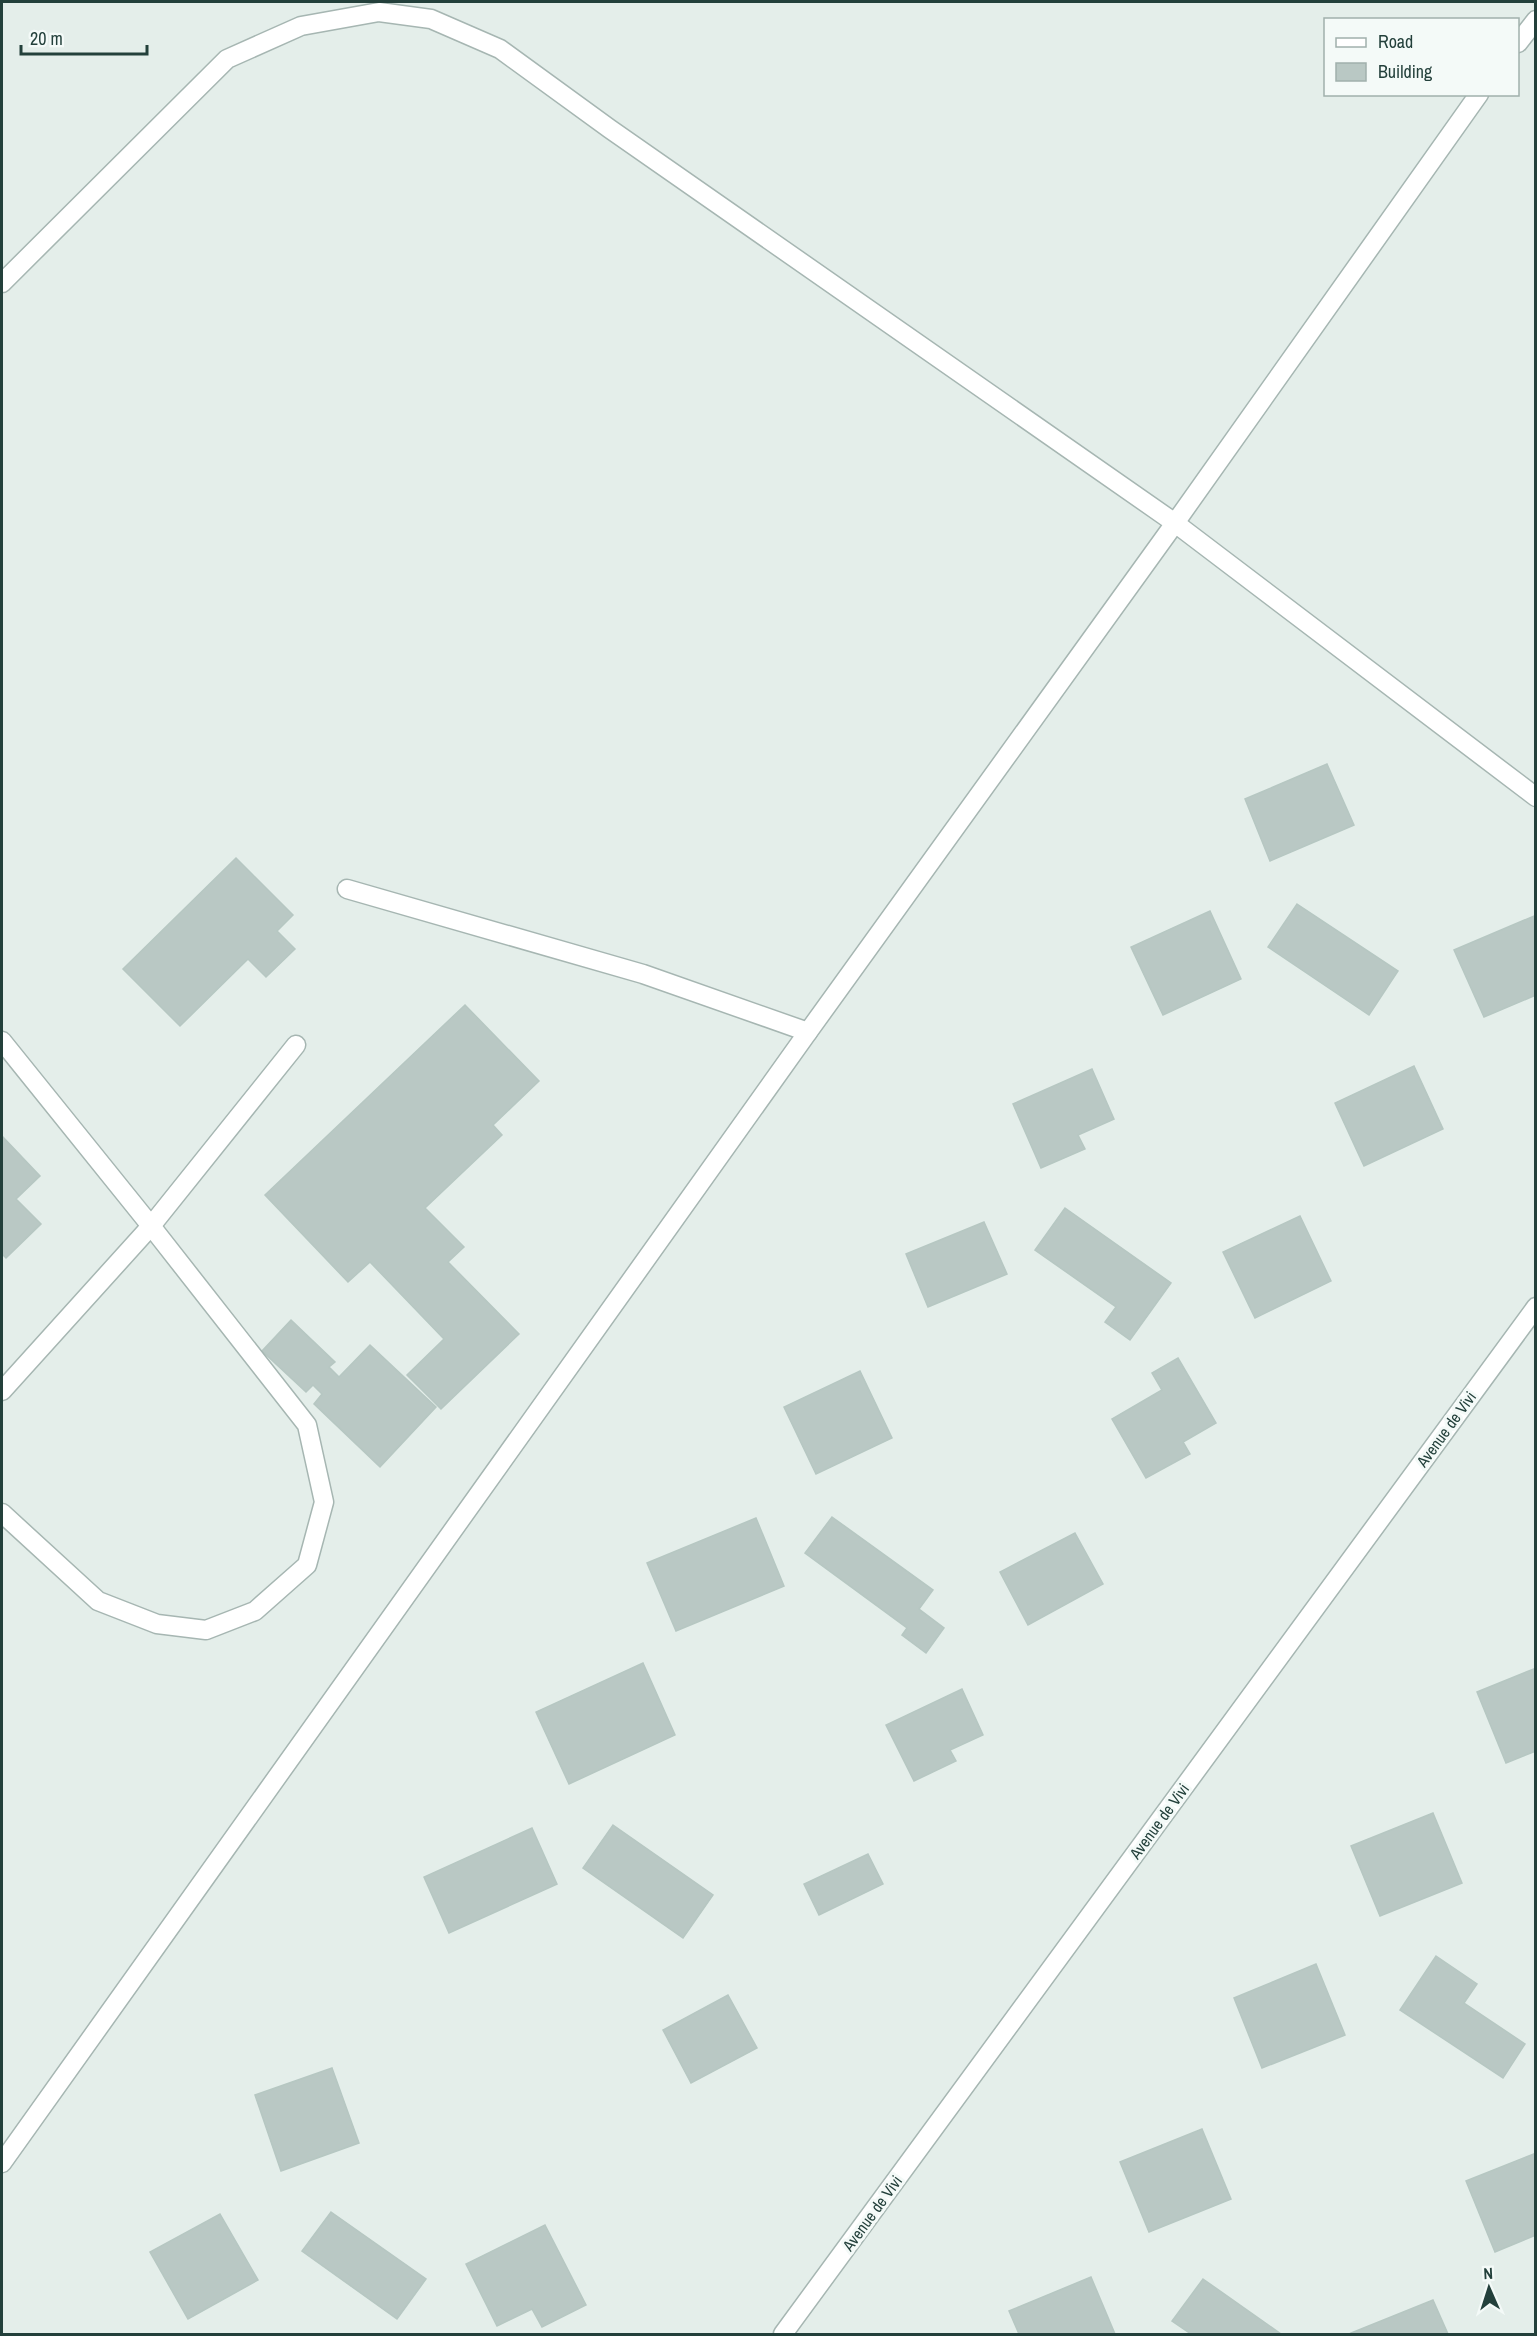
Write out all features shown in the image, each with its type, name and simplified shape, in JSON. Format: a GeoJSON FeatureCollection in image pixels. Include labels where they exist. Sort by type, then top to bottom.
{"type":"FeatureCollection","features":[{"type":"Feature","properties":{"kind":"street"},"geometry":{"type":"LineString","coordinates":[[2,283],[227,59],[301,26],[379,12],[431,18],[500,49],[610,129],[1175,523],[1536,797]]}},
{"type":"Feature","properties":{"kind":"street"},"geometry":{"type":"LineString","coordinates":[[1519,42],[1536,20]]}},
{"type":"Feature","properties":{"kind":"street"},"geometry":{"type":"LineString","coordinates":[[2,2163],[808,1032],[1175,523],[1478,96]]}},
{"type":"Feature","properties":{"kind":"street"},"geometry":{"type":"LineString","coordinates":[[347,889],[643,974],[808,1032]]}},
{"type":"Feature","properties":{"kind":"street"},"geometry":{"type":"LineString","coordinates":[[2,1041],[152,1226],[307,1425],[324,1502],[307,1565],[255,1611],[206,1630],[157,1624],[98,1601],[2,1513]]}},
{"type":"Feature","properties":{"kind":"street"},"geometry":{"type":"LineString","coordinates":[[2,1391],[152,1226],[296,1045]]}},
{"type":"Feature","properties":{"kind":"street","name":"Avenue de Vivi"},"geometry":{"type":"LineString","coordinates":[[783,2334],[1536,1307]]}},
{"type":"Feature","properties":{"kind":"building"},"geometry":{"type":"Polygon","coordinates":[[[1327,764],[1354,825],[1270,861],[1245,799],[1327,764]]]}},
{"type":"Feature","properties":{"kind":"building"},"geometry":{"type":"Polygon","coordinates":[[[236,858],[293,915],[277,931],[295,949],[266,977],[248,959],[180,1026],[123,969],[236,858]]]}},
{"type":"Feature","properties":{"kind":"building"},"geometry":{"type":"Polygon","coordinates":[[[1297,904],[1398,971],[1369,1015],[1268,947],[1297,904]]]}},
{"type":"Feature","properties":{"kind":"building"},"geometry":{"type":"Polygon","coordinates":[[[1210,911],[1241,979],[1163,1015],[1131,947],[1210,911]]]}},
{"type":"Feature","properties":{"kind":"building"},"geometry":{"type":"Polygon","coordinates":[[[1534,916],[1536,995],[1484,1017],[1454,950],[1534,916]]]}},
{"type":"Feature","properties":{"kind":"building"},"geometry":{"type":"Polygon","coordinates":[[[465,1005],[539,1081],[493,1125],[502,1135],[425,1208],[464,1247],[448,1262],[519,1334],[441,1409],[407,1375],[444,1339],[370,1262],[348,1282],[265,1195],[465,1005]]]}},
{"type":"Feature","properties":{"kind":"building"},"geometry":{"type":"Polygon","coordinates":[[[1414,1066],[1443,1129],[1364,1166],[1335,1103],[1414,1066]]]}},
{"type":"Feature","properties":{"kind":"building"},"geometry":{"type":"Polygon","coordinates":[[[1092,1069],[1114,1119],[1078,1135],[1085,1149],[1041,1168],[1013,1104],[1092,1069]]]}},
{"type":"Feature","properties":{"kind":"building"},"geometry":{"type":"Polygon","coordinates":[[[2,1136],[40,1176],[16,1199],[41,1224],[6,1258],[2,1254],[2,1136]]]}},
{"type":"Feature","properties":{"kind":"building"},"geometry":{"type":"Polygon","coordinates":[[[1065,1208],[1171,1283],[1130,1340],[1105,1322],[1116,1307],[1035,1250],[1065,1208]]]}},
{"type":"Feature","properties":{"kind":"building"},"geometry":{"type":"Polygon","coordinates":[[[1300,1216],[1331,1281],[1255,1318],[1223,1252],[1300,1216]]]}},
{"type":"Feature","properties":{"kind":"building"},"geometry":{"type":"Polygon","coordinates":[[[984,1222],[1007,1274],[928,1307],[906,1254],[984,1222]]]}},
{"type":"Feature","properties":{"kind":"building"},"geometry":{"type":"Polygon","coordinates":[[[291,1320],[335,1362],[329,1367],[339,1377],[370,1345],[436,1407],[380,1467],[314,1404],[322,1394],[313,1385],[306,1392],[262,1351],[291,1320]]]}},
{"type":"Feature","properties":{"kind":"building"},"geometry":{"type":"Polygon","coordinates":[[[1178,1358],[1216,1423],[1183,1442],[1190,1454],[1146,1478],[1112,1419],[1162,1390],[1152,1373],[1178,1358]]]}},
{"type":"Feature","properties":{"kind":"building"},"geometry":{"type":"Polygon","coordinates":[[[860,1371],[892,1438],[816,1474],[784,1407],[860,1371]]]}},
{"type":"Feature","properties":{"kind":"building"},"geometry":{"type":"Polygon","coordinates":[[[832,1517],[933,1590],[919,1609],[944,1628],[926,1653],[902,1635],[907,1628],[805,1553],[832,1517]]]}},
{"type":"Feature","properties":{"kind":"building"},"geometry":{"type":"Polygon","coordinates":[[[756,1518],[784,1586],[676,1631],[647,1563],[756,1518]]]}},
{"type":"Feature","properties":{"kind":"building"},"geometry":{"type":"Polygon","coordinates":[[[1075,1533],[1103,1584],[1028,1625],[1000,1572],[1075,1533]]]}},
{"type":"Feature","properties":{"kind":"building"},"geometry":{"type":"Polygon","coordinates":[[[643,1663],[675,1735],[569,1784],[536,1712],[643,1663]]]}},
{"type":"Feature","properties":{"kind":"building"},"geometry":{"type":"Polygon","coordinates":[[[1536,1668],[1536,1751],[1506,1763],[1477,1692],[1536,1668]]]}},
{"type":"Feature","properties":{"kind":"building"},"geometry":{"type":"Polygon","coordinates":[[[962,1689],[983,1735],[950,1750],[956,1761],[914,1781],[886,1725],[962,1689]]]}},
{"type":"Feature","properties":{"kind":"building"},"geometry":{"type":"Polygon","coordinates":[[[1433,1813],[1462,1883],[1380,1916],[1351,1846],[1433,1813]]]}},
{"type":"Feature","properties":{"kind":"building"},"geometry":{"type":"Polygon","coordinates":[[[613,1825],[713,1895],[683,1938],[583,1868],[613,1825]]]}},
{"type":"Feature","properties":{"kind":"building"},"geometry":{"type":"Polygon","coordinates":[[[532,1828],[557,1884],[449,1933],[424,1877],[532,1828]]]}},
{"type":"Feature","properties":{"kind":"building"},"geometry":{"type":"Polygon","coordinates":[[[868,1854],[883,1884],[819,1915],[804,1884],[868,1854]]]}},
{"type":"Feature","properties":{"kind":"building"},"geometry":{"type":"Polygon","coordinates":[[[1436,1956],[1477,1984],[1464,2003],[1525,2044],[1503,2078],[1400,2010],[1436,1956]]]}},
{"type":"Feature","properties":{"kind":"building"},"geometry":{"type":"Polygon","coordinates":[[[1316,1964],[1345,2035],[1262,2068],[1234,1998],[1316,1964]]]}},
{"type":"Feature","properties":{"kind":"building"},"geometry":{"type":"Polygon","coordinates":[[[728,1995],[757,2048],[691,2083],[663,2030],[728,1995]]]}},
{"type":"Feature","properties":{"kind":"building"},"geometry":{"type":"Polygon","coordinates":[[[332,2068],[359,2143],[281,2171],[255,2095],[332,2068]]]}},
{"type":"Feature","properties":{"kind":"building"},"geometry":{"type":"Polygon","coordinates":[[[1202,2129],[1231,2199],[1149,2232],[1120,2162],[1202,2129]]]}},
{"type":"Feature","properties":{"kind":"building"},"geometry":{"type":"Polygon","coordinates":[[[1536,2153],[1536,2235],[1495,2252],[1466,2181],[1536,2153]]]}},
{"type":"Feature","properties":{"kind":"building"},"geometry":{"type":"Polygon","coordinates":[[[331,2212],[426,2279],[397,2319],[302,2251],[331,2212]]]}},
{"type":"Feature","properties":{"kind":"building"},"geometry":{"type":"Polygon","coordinates":[[[220,2214],[258,2280],[188,2319],[150,2252],[220,2214]]]}},
{"type":"Feature","properties":{"kind":"building"},"geometry":{"type":"Polygon","coordinates":[[[545,2225],[586,2305],[542,2327],[532,2309],[497,2326],[466,2264],[545,2225]]]}},
{"type":"Feature","properties":{"kind":"building"},"geometry":{"type":"Polygon","coordinates":[[[1091,2277],[1115,2334],[1019,2334],[1009,2311],[1091,2277]]]}},
{"type":"Feature","properties":{"kind":"building"},"geometry":{"type":"Polygon","coordinates":[[[1203,2279],[1281,2334],[1191,2334],[1172,2321],[1203,2279]]]}},
{"type":"Feature","properties":{"kind":"building"},"geometry":{"type":"Polygon","coordinates":[[[1433,2300],[1448,2334],[1351,2333],[1433,2300]]]}}]}
